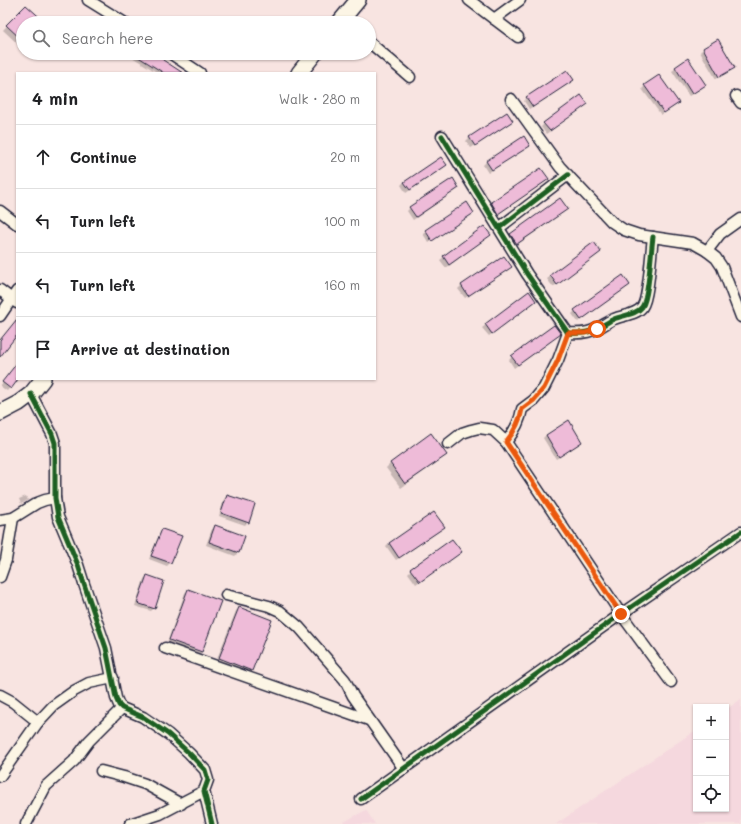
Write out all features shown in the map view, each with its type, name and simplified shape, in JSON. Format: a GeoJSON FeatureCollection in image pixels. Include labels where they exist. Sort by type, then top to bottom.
{"type":"FeatureCollection","features":[{"type":"Feature","properties":{"kind":"main road"},"geometry":{"type":"LineString","coordinates":[[346,16],[358,0]]}},
{"type":"Feature","properties":{"kind":"main road"},"geometry":{"type":"LineString","coordinates":[[300,72],[309,60]]}},
{"type":"Feature","properties":{"kind":"main road"},"geometry":{"type":"LineString","coordinates":[[0,413],[19,403],[31,394],[42,380]]}},
{"type":"Feature","properties":{"kind":"street"},"geometry":{"type":"LineString","coordinates":[[88,0],[114,16]]}},
{"type":"Feature","properties":{"kind":"street"},"geometry":{"type":"LineString","coordinates":[[469,0],[518,37]]}},
{"type":"Feature","properties":{"kind":"street"},"geometry":{"type":"LineString","coordinates":[[494,19],[520,0]]}},
{"type":"Feature","properties":{"kind":"street"},"geometry":{"type":"LineString","coordinates":[[376,48],[410,77]]}},
{"type":"Feature","properties":{"kind":"street"},"geometry":{"type":"LineString","coordinates":[[180,60],[198,72]]}},
{"type":"Feature","properties":{"kind":"street"},"geometry":{"type":"LineString","coordinates":[[511,99],[560,167],[612,222],[624,230],[639,235],[693,243],[716,258],[722,267],[741,317]]}},
{"type":"Feature","properties":{"kind":"street"},"geometry":{"type":"LineString","coordinates":[[497,225],[442,136],[527,274],[568,333]]}},
{"type":"Feature","properties":{"kind":"street"},"geometry":{"type":"LineString","coordinates":[[497,225],[568,175]]}},
{"type":"Feature","properties":{"kind":"street"},"geometry":{"type":"LineString","coordinates":[[0,211],[16,223]]}},
{"type":"Feature","properties":{"kind":"street"},"geometry":{"type":"LineString","coordinates":[[707,251],[720,234],[741,219]]}},
{"type":"Feature","properties":{"kind":"street"},"geometry":{"type":"LineString","coordinates":[[568,333],[585,333],[597,329],[614,319],[628,315],[643,306],[646,298],[653,237]]}},
{"type":"Feature","properties":{"kind":"street"},"geometry":{"type":"LineString","coordinates":[[0,290],[15,298],[0,316]]}},
{"type":"Feature","properties":{"kind":"street"},"geometry":{"type":"LineString","coordinates":[[506,442],[518,424],[522,409],[534,400],[544,388],[558,360],[568,333]]}},
{"type":"Feature","properties":{"kind":"street"},"geometry":{"type":"LineString","coordinates":[[31,394],[52,434],[55,443],[55,498],[58,517],[78,565],[106,648],[116,698],[122,708],[143,717],[168,734],[205,770],[208,780],[204,791],[212,824]]}},
{"type":"Feature","properties":{"kind":"street"},"geometry":{"type":"LineString","coordinates":[[448,444],[462,433],[480,428],[493,430],[506,442],[621,614],[671,682]]}},
{"type":"Feature","properties":{"kind":"street"},"geometry":{"type":"LineString","coordinates":[[0,520],[13,518],[37,503],[55,498]]}},
{"type":"Feature","properties":{"kind":"street"},"geometry":{"type":"LineString","coordinates":[[0,577],[6,560],[13,518]]}},
{"type":"Feature","properties":{"kind":"street"},"geometry":{"type":"LineString","coordinates":[[361,799],[621,614],[741,532]]}},
{"type":"Feature","properties":{"kind":"street"},"geometry":{"type":"LineString","coordinates":[[226,595],[269,606],[280,611],[299,627],[345,680],[353,696],[404,769]]}},
{"type":"Feature","properties":{"kind":"street"},"geometry":{"type":"LineString","coordinates":[[165,648],[369,720]]}},
{"type":"Feature","properties":{"kind":"street"},"geometry":{"type":"LineString","coordinates":[[0,776],[38,722],[53,706],[74,691],[89,683],[113,678]]}},
{"type":"Feature","properties":{"kind":"street"},"geometry":{"type":"LineString","coordinates":[[0,695],[14,702],[38,722]]}},
{"type":"Feature","properties":{"kind":"street"},"geometry":{"type":"LineString","coordinates":[[26,824],[46,786],[74,762],[89,741],[122,708]]}},
{"type":"Feature","properties":{"kind":"street"},"geometry":{"type":"LineString","coordinates":[[101,771],[145,784],[181,804]]}},
{"type":"Feature","properties":{"kind":"street"},"geometry":{"type":"LineString","coordinates":[[130,824],[161,819],[181,804],[204,791]]}},
{"type":"Feature","properties":{"kind":"shaded area"},"geometry":{"type":"Polygon","coordinates":[[[741,699],[741,824],[556,824],[693,732],[693,812],[729,812],[729,708],[741,699]]]}},
{"type":"Feature","properties":{"kind":"shaded area"},"geometry":{"type":"Polygon","coordinates":[[[366,810],[375,824],[340,824],[366,810]]]}},
{"type":"Feature","properties":{"kind":"building"},"geometry":{"type":"Polygon","coordinates":[[[26,5],[38,16],[16,16],[16,34],[6,25],[26,5]]]}},
{"type":"Feature","properties":{"kind":"building"},"geometry":{"type":"Polygon","coordinates":[[[718,39],[735,68],[719,77],[703,48],[718,39]]]}},
{"type":"Feature","properties":{"kind":"building"},"geometry":{"type":"Polygon","coordinates":[[[688,58],[706,85],[692,94],[675,67],[688,58]]]}},
{"type":"Feature","properties":{"kind":"building"},"geometry":{"type":"Polygon","coordinates":[[[143,60],[163,60],[181,72],[162,72],[143,60]]]}},
{"type":"Feature","properties":{"kind":"building"},"geometry":{"type":"Polygon","coordinates":[[[567,70],[574,80],[533,107],[526,97],[567,70]]]}},
{"type":"Feature","properties":{"kind":"building"},"geometry":{"type":"Polygon","coordinates":[[[659,75],[679,103],[664,113],[644,85],[659,75]]]}},
{"type":"Feature","properties":{"kind":"building"},"geometry":{"type":"Polygon","coordinates":[[[581,95],[588,104],[550,131],[543,123],[581,95]]]}},
{"type":"Feature","properties":{"kind":"building"},"geometry":{"type":"Polygon","coordinates":[[[507,112],[513,121],[475,146],[469,137],[507,112]]]}},
{"type":"Feature","properties":{"kind":"building"},"geometry":{"type":"Polygon","coordinates":[[[524,136],[530,146],[492,170],[486,161],[524,136]]]}},
{"type":"Feature","properties":{"kind":"building"},"geometry":{"type":"Polygon","coordinates":[[[441,157],[447,165],[410,190],[404,182],[441,157]]]}},
{"type":"Feature","properties":{"kind":"building"},"geometry":{"type":"Polygon","coordinates":[[[541,168],[549,179],[498,214],[491,202],[541,168]]]}},
{"type":"Feature","properties":{"kind":"building"},"geometry":{"type":"Polygon","coordinates":[[[453,178],[459,188],[416,217],[409,207],[453,178]]]}},
{"type":"Feature","properties":{"kind":"building"},"geometry":{"type":"Polygon","coordinates":[[[560,198],[568,209],[517,244],[510,234],[560,198]]]}},
{"type":"Feature","properties":{"kind":"building"},"geometry":{"type":"Polygon","coordinates":[[[467,202],[474,213],[432,241],[425,230],[467,202]]]}},
{"type":"Feature","properties":{"kind":"building"},"geometry":{"type":"Polygon","coordinates":[[[484,226],[491,235],[449,265],[443,256],[484,226]]]}},
{"type":"Feature","properties":{"kind":"building"},"geometry":{"type":"Polygon","coordinates":[[[594,242],[601,252],[557,285],[550,275],[594,242]]]}},
{"type":"Feature","properties":{"kind":"building"},"geometry":{"type":"Polygon","coordinates":[[[504,256],[512,267],[468,296],[461,285],[504,256]]]}},
{"type":"Feature","properties":{"kind":"building"},"geometry":{"type":"Polygon","coordinates":[[[623,275],[630,285],[581,320],[574,310],[623,275]]]}},
{"type":"Feature","properties":{"kind":"building"},"geometry":{"type":"Polygon","coordinates":[[[529,291],[536,301],[492,334],[485,324],[529,291]]]}},
{"type":"Feature","properties":{"kind":"building"},"geometry":{"type":"Polygon","coordinates":[[[16,320],[16,336],[0,357],[0,340],[16,320]]]}},
{"type":"Feature","properties":{"kind":"building"},"geometry":{"type":"Polygon","coordinates":[[[554,325],[561,334],[518,365],[511,356],[554,325]]]}},
{"type":"Feature","properties":{"kind":"building"},"geometry":{"type":"Polygon","coordinates":[[[16,364],[17,381],[11,389],[2,382],[16,364]]]}},
{"type":"Feature","properties":{"kind":"building"},"geometry":{"type":"Polygon","coordinates":[[[569,420],[582,442],[559,457],[546,435],[569,420]]]}},
{"type":"Feature","properties":{"kind":"building"},"geometry":{"type":"Polygon","coordinates":[[[431,433],[447,455],[405,484],[390,463],[431,433]]]}},
{"type":"Feature","properties":{"kind":"building"},"geometry":{"type":"Polygon","coordinates":[[[227,495],[255,504],[249,523],[221,513],[227,495]]]}},
{"type":"Feature","properties":{"kind":"building"},"geometry":{"type":"Polygon","coordinates":[[[434,512],[445,527],[399,558],[389,543],[434,512]]]}},
{"type":"Feature","properties":{"kind":"building"},"geometry":{"type":"Polygon","coordinates":[[[215,525],[245,536],[239,553],[209,542],[215,525]]]}},
{"type":"Feature","properties":{"kind":"building"},"geometry":{"type":"Polygon","coordinates":[[[162,529],[182,536],[171,563],[151,556],[162,529]]]}},
{"type":"Feature","properties":{"kind":"building"},"geometry":{"type":"Polygon","coordinates":[[[452,539],[462,552],[420,582],[410,569],[452,539]]]}},
{"type":"Feature","properties":{"kind":"building"},"geometry":{"type":"Polygon","coordinates":[[[147,575],[164,581],[155,609],[137,603],[147,575]]]}},
{"type":"Feature","properties":{"kind":"building"},"geometry":{"type":"Polygon","coordinates":[[[188,589],[221,601],[202,652],[169,640],[188,589]]]}},
{"type":"Feature","properties":{"kind":"building"},"geometry":{"type":"Polygon","coordinates":[[[239,607],[272,620],[252,671],[219,658],[239,607]]]}},
{"type":"Feature","properties":{"kind":"cycle path"},"geometry":{"type":"LineString","coordinates":[[568,175],[499,228],[442,136],[527,274],[568,333],[591,331],[614,319],[636,312],[642,307],[648,284],[653,237]]}},
{"type":"Feature","properties":{"kind":"cycle path"},"geometry":{"type":"LineString","coordinates":[[31,394],[52,434],[55,443],[55,498],[58,517],[78,565],[106,648],[116,698],[122,708],[143,717],[168,734],[205,770],[208,780],[204,791],[212,824]]}},
{"type":"Feature","properties":{"kind":"cycle path"},"geometry":{"type":"LineString","coordinates":[[361,799],[621,614],[741,532]]}},
{"type":"Feature","properties":{"kind":"route"},"geometry":{"type":"LineString","coordinates":[[597,329],[578,334],[568,333],[558,360],[544,388],[534,400],[522,409],[518,424],[506,442],[621,614]]}}]}
